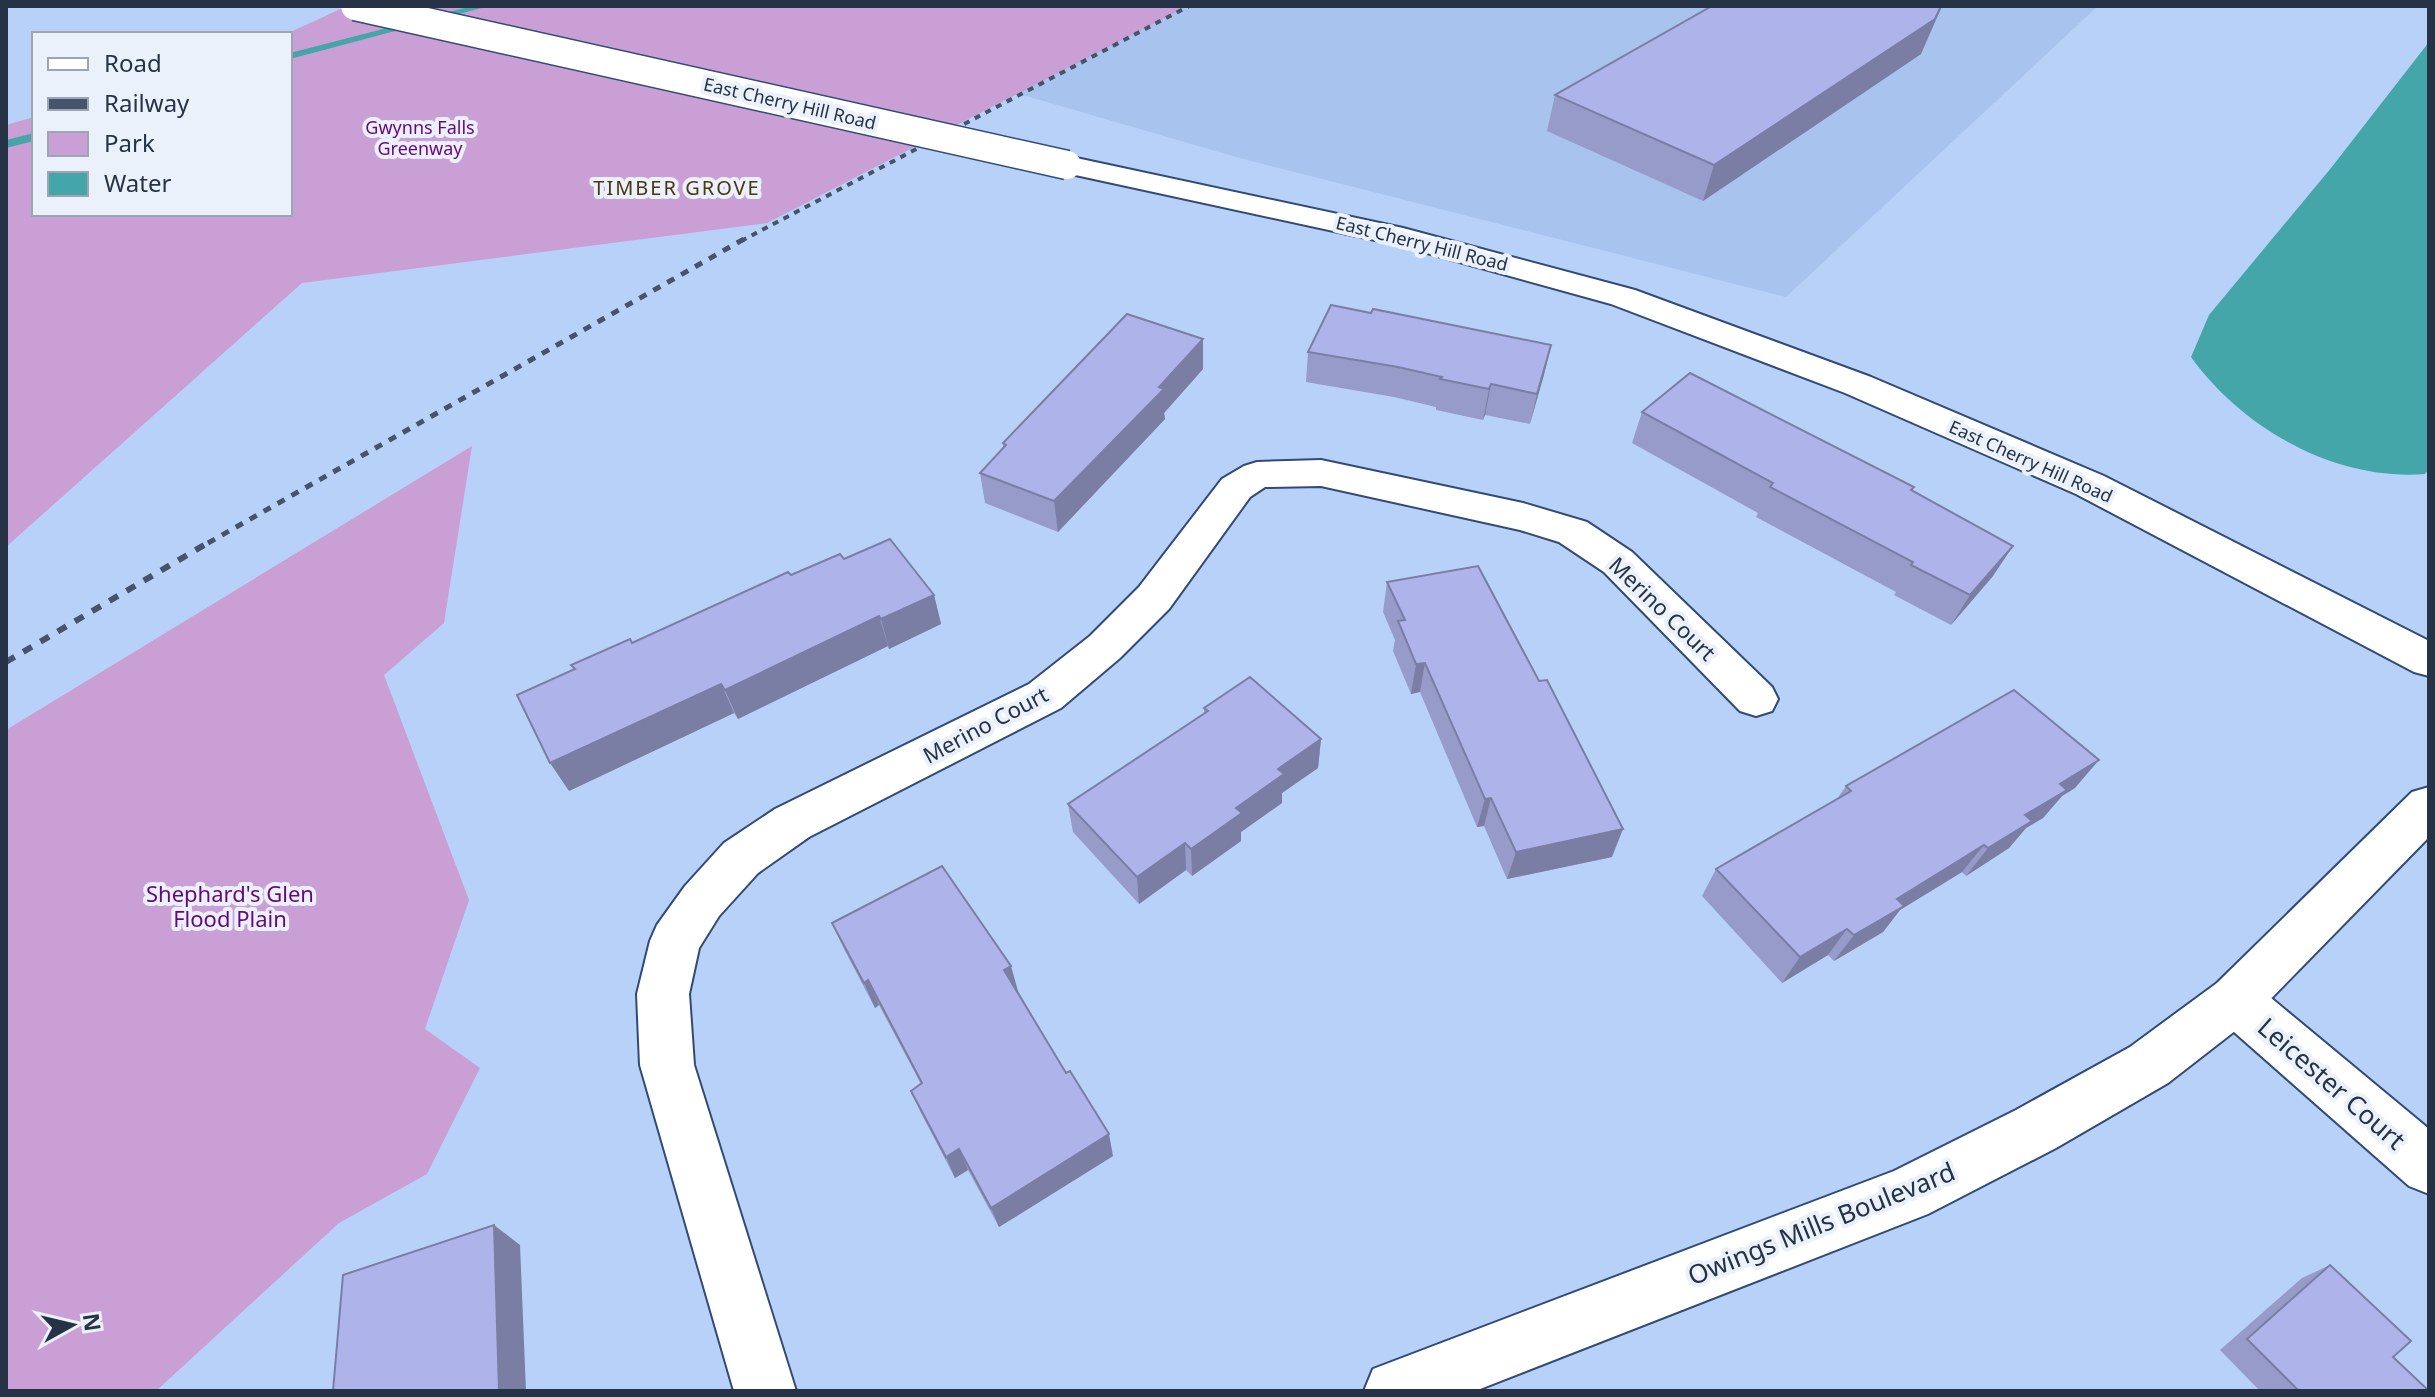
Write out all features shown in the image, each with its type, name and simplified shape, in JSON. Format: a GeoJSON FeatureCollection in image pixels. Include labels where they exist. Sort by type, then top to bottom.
{"type":"FeatureCollection","features":[{"type":"Feature","properties":{"kind":"main road","name":"East Cherry Hill Road"},"geometry":{"type":"LineString","coordinates":[[355,6],[1403,237],[1623,297],[1858,385],[2090,485],[2429,660]]}},
{"type":"Feature","properties":{"kind":"main road","name":"Merino Court"},"geometry":{"type":"LineString","coordinates":[[765,1391],[667,1065],[663,994],[675,941],[702,901],[741,858],[792,823],[1045,696],[1105,647],[1154,598],[1236,488],[1257,475],[1321,473],[1523,517],[1573,532],[1618,562],[1756,699]]}},
{"type":"Feature","properties":{"kind":"main road","name":"Owings Mills Boulevard"},"geometry":{"type":"LineString","coordinates":[[1395,1391],[1908,1194],[2036,1129],[2149,1065],[2235,1000],[2429,806]]}},
{"type":"Feature","properties":{"kind":"main road","name":"Leicester Court"},"geometry":{"type":"LineString","coordinates":[[2235,1000],[2429,1166]]}},
{"type":"Feature","properties":{"kind":"shaded area"},"geometry":{"type":"Polygon","coordinates":[[[1188,6],[2098,6],[1786,297],[1236,157],[1016,93],[1188,6]]]}},
{"type":"Feature","properties":{"kind":"green space","name":"Gwynns Falls Greenway"},"geometry":{"type":"Polygon","coordinates":[[[347,6],[1188,6],[767,223],[302,283],[6,547],[6,125],[32,118],[32,216],[292,216],[290,32],[347,6]]]}},
{"type":"Feature","properties":{"kind":"green space","name":"Shephard's Glen Flood Plain"},"geometry":{"type":"Polygon","coordinates":[[[472,446],[444,623],[384,675],[469,900],[425,1029],[480,1068],[427,1174],[339,1223],[156,1391],[6,1391],[6,730],[472,446]]]}},
{"type":"Feature","properties":{"kind":"water"},"geometry":{"type":"Polygon","coordinates":[[[2429,42],[2429,469],[2425,474],[2391,474],[2358,469],[2325,459],[2264,428],[2212,383],[2191,357],[2209,315],[2331,168],[2429,42]]]}},
{"type":"Feature","properties":{"kind":"building"},"geometry":{"type":"Polygon","coordinates":[[[1712,6],[1941,6],[1935,19],[1714,165],[1555,95],[1712,6]]]}},
{"type":"Feature","properties":{"kind":"building"},"geometry":{"type":"Polygon","coordinates":[[[1331,305],[1371,313],[1373,309],[1551,345],[1537,394],[1491,384],[1489,389],[1398,367],[1308,352],[1331,305]]]}},
{"type":"Feature","properties":{"kind":"building"},"geometry":{"type":"Polygon","coordinates":[[[1127,314],[1203,339],[1159,387],[1164,389],[1054,501],[980,473],[1006,445],[1003,443],[1127,314]]]}},
{"type":"Feature","properties":{"kind":"building"},"geometry":{"type":"Polygon","coordinates":[[[1690,373],[1914,487],[1911,490],[2013,546],[1970,595],[1911,565],[1913,562],[1770,487],[1773,483],[1642,412],[1690,373]]]}},
{"type":"Feature","properties":{"kind":"building"},"geometry":{"type":"Polygon","coordinates":[[[890,539],[934,595],[881,619],[879,616],[725,690],[721,684],[550,763],[517,695],[575,669],[571,665],[630,639],[632,643],[788,572],[791,575],[840,554],[844,559],[890,539]]]}},
{"type":"Feature","properties":{"kind":"building"},"geometry":{"type":"Polygon","coordinates":[[[1478,566],[1539,681],[1547,680],[1623,829],[1516,852],[1491,798],[1485,799],[1425,663],[1416,664],[1398,621],[1405,620],[1387,582],[1478,566]]]}},
{"type":"Feature","properties":{"kind":"building"},"geometry":{"type":"Polygon","coordinates":[[[1250,677],[1321,739],[1278,769],[1284,774],[1236,808],[1242,813],[1191,849],[1185,843],[1137,877],[1068,804],[1208,711],[1204,708],[1250,677]]]}},
{"type":"Feature","properties":{"kind":"building"},"geometry":{"type":"Polygon","coordinates":[[[2014,690],[2099,760],[2060,784],[2067,790],[2025,815],[2032,821],[1988,848],[1984,845],[1897,899],[1904,906],[1854,935],[1847,929],[1800,957],[1716,869],[1851,791],[1846,786],[2014,690]]]}},
{"type":"Feature","properties":{"kind":"building"},"geometry":{"type":"Polygon","coordinates":[[[942,866],[1011,966],[1004,970],[1066,1073],[1070,1071],[1109,1134],[991,1208],[959,1149],[946,1157],[911,1091],[922,1083],[868,980],[864,983],[832,923],[942,866]]]}},
{"type":"Feature","properties":{"kind":"building"},"geometry":{"type":"Polygon","coordinates":[[[494,1225],[499,1391],[333,1391],[343,1275],[494,1225]]]}},
{"type":"Feature","properties":{"kind":"building"},"geometry":{"type":"Polygon","coordinates":[[[2330,1265],[2411,1341],[2393,1357],[2429,1391],[2299,1391],[2247,1339],[2330,1265]]]}},
{"type":"Feature","properties":{"kind":"waterway"},"geometry":{"type":"LineString","coordinates":[[292,55],[484,6]]}},
{"type":"Feature","properties":{"kind":"waterway"},"geometry":{"type":"LineString","coordinates":[[6,144],[32,138]]}},
{"type":"Feature","properties":{"kind":"railway"},"geometry":{"type":"LineString","coordinates":[[741,241],[1189,6]]}},
{"type":"Feature","properties":{"kind":"railway"},"geometry":{"type":"LineString","coordinates":[[208,543],[744,239]]}},
{"type":"Feature","properties":{"kind":"railway"},"geometry":{"type":"LineString","coordinates":[[6,662],[211,541]]}},
{"type":"Feature","properties":{"kind":"district","name":"TIMBER GROVE"},"geometry":{"type":"Point","coordinates":[677,187]}}]}
